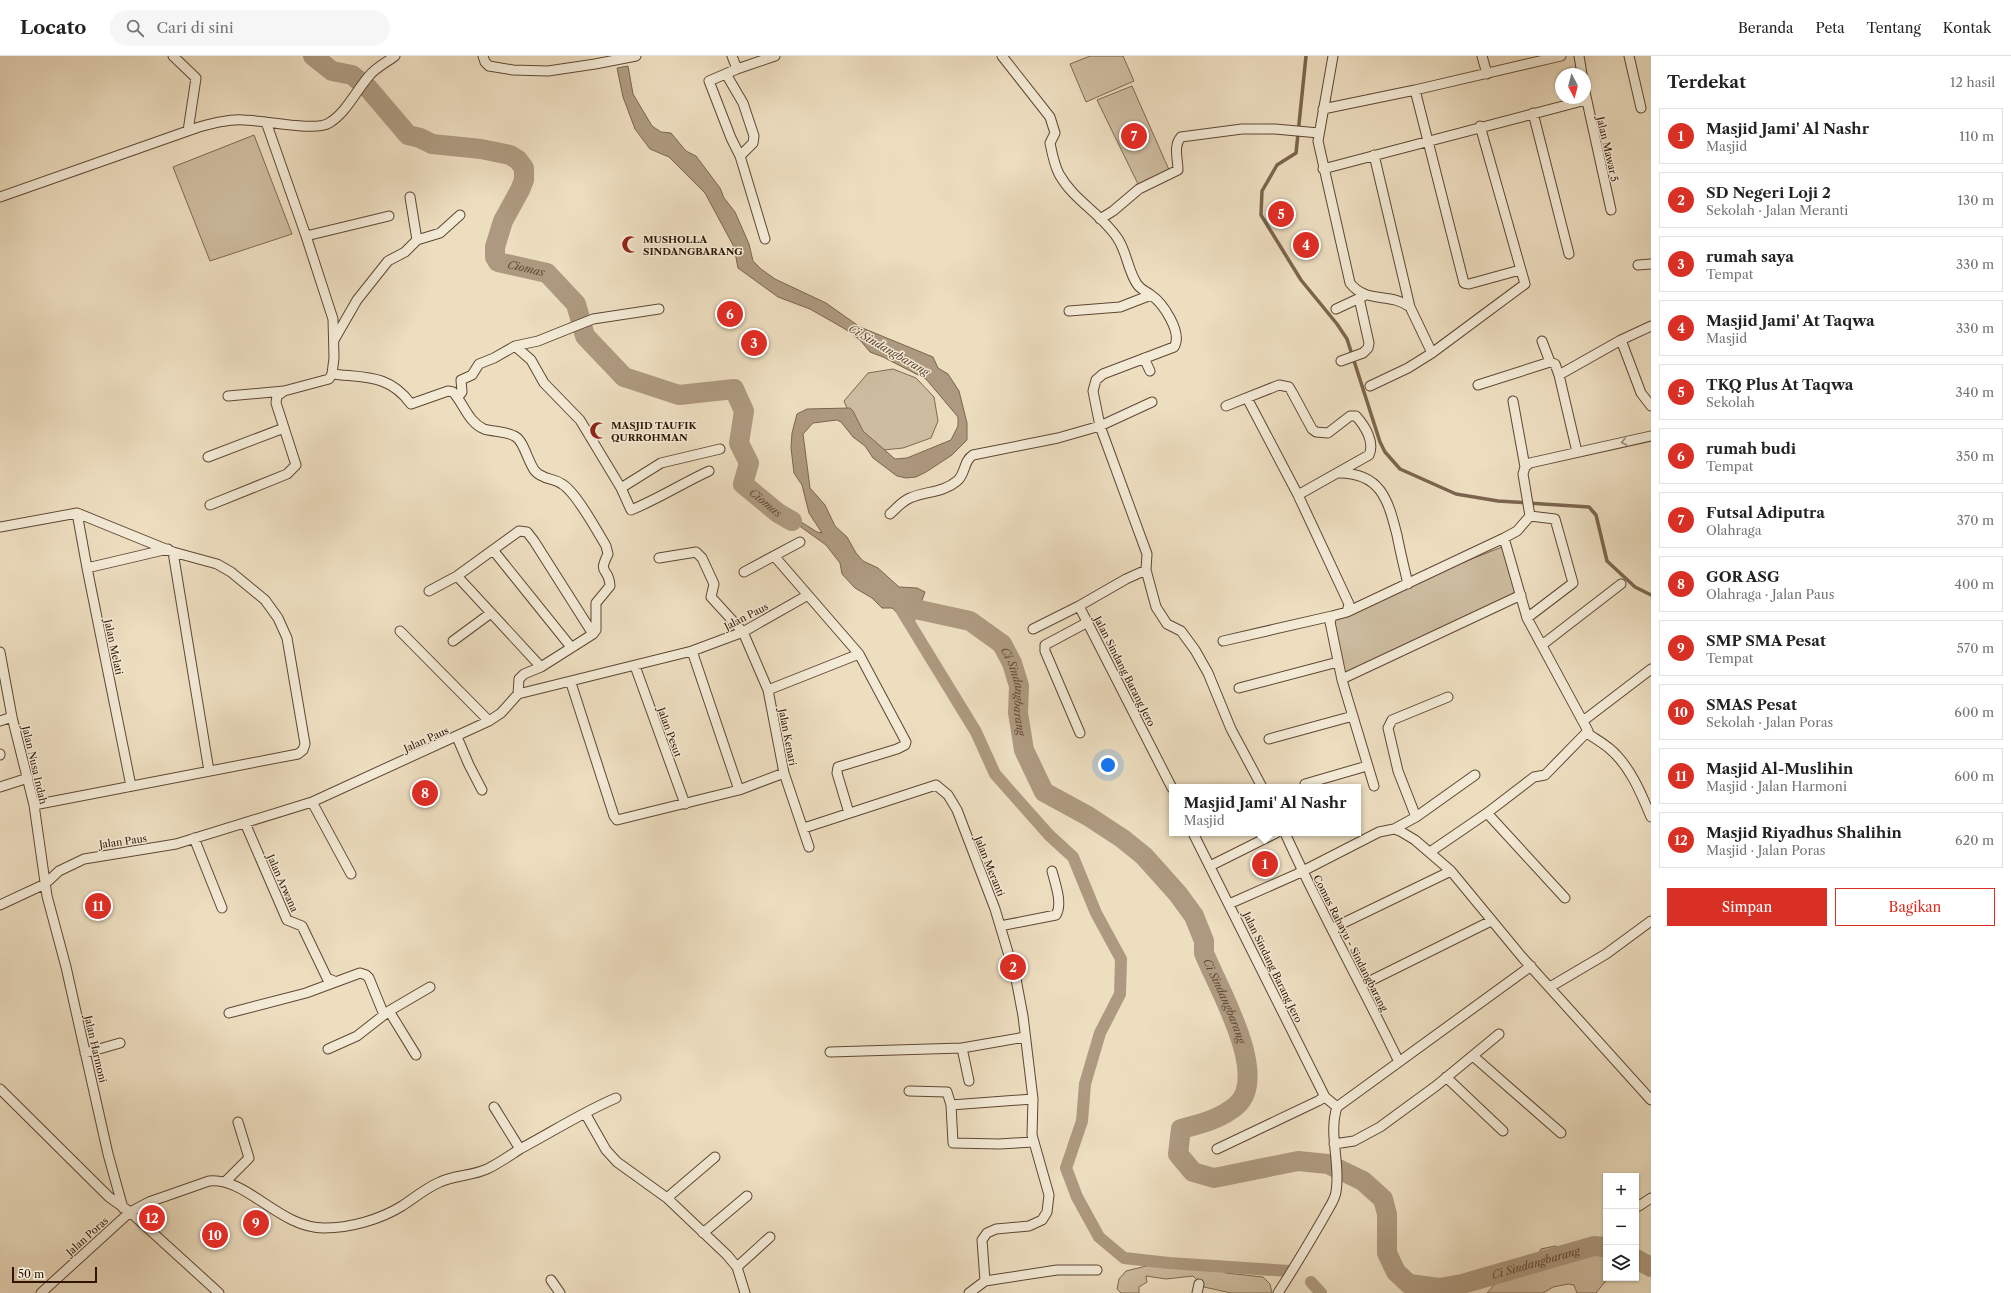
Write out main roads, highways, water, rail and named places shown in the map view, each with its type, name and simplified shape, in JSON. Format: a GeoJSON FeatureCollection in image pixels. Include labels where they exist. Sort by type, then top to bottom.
{"type":"FeatureCollection","features":[{"type":"Feature","properties":{"kind":"water"},"geometry":{"type":"Polygon","coordinates":[[[628,66],[633,94],[652,126],[661,132],[671,133],[686,151],[696,156],[720,188],[724,198],[735,212],[749,244],[753,261],[761,269],[775,279],[826,303],[860,327],[933,357],[938,368],[948,374],[959,391],[967,423],[967,440],[952,455],[916,477],[906,478],[897,476],[873,458],[865,446],[853,437],[841,422],[837,420],[813,423],[803,434],[810,488],[825,505],[835,526],[847,537],[856,553],[863,561],[878,568],[899,587],[917,588],[925,592],[914,622],[911,623],[905,621],[892,608],[882,608],[872,598],[855,588],[842,574],[840,563],[826,545],[794,522],[780,519],[761,499],[766,497],[779,508],[817,532],[822,533],[809,513],[802,485],[794,473],[791,448],[792,433],[797,414],[807,409],[850,408],[863,431],[895,459],[907,458],[951,440],[958,426],[958,417],[926,379],[870,352],[860,340],[845,329],[810,309],[778,297],[738,268],[734,247],[705,193],[669,157],[650,149],[635,129],[623,97],[617,68],[628,66]]]}},
{"type":"Feature","properties":{"kind":"waterway","name":"Ciomas"},"geometry":{"type":"LineString","coordinates":[[313,56],[332,71],[352,75],[368,88],[408,135],[420,138],[432,144],[481,149],[510,155],[518,160],[524,168],[524,180],[503,221],[495,247],[495,257],[498,262],[547,273],[576,304],[585,336],[624,377],[679,395],[734,389],[744,411],[739,443],[749,463],[743,484],[778,513],[792,521]]}},
{"type":"Feature","properties":{"kind":"waterway"},"geometry":{"type":"LineString","coordinates":[[1306,56],[1296,153],[1277,165],[1262,191],[1261,215],[1301,280],[1337,324],[1347,339],[1380,442],[1385,452],[1400,469],[1456,494],[1498,501],[1589,507],[1596,515],[1607,561],[1635,587],[1651,595]]}},
{"type":"Feature","properties":{"kind":"waterway","name":"Ci Sindangbarang"},"geometry":{"type":"LineString","coordinates":[[895,597],[915,609],[970,621],[1002,644],[1012,663],[1019,686],[1018,713],[1024,750],[1044,792],[1088,816],[1123,839],[1144,856],[1178,894],[1194,916],[1204,941],[1204,953],[1238,1030],[1248,1073],[1246,1091],[1237,1105],[1224,1114],[1203,1123],[1181,1129],[1178,1154],[1193,1172],[1214,1178],[1298,1161],[1328,1164],[1363,1181],[1383,1199],[1387,1214],[1387,1253],[1396,1272],[1409,1284],[1439,1288],[1462,1284],[1594,1246],[1603,1247]]}},
{"type":"Feature","properties":{"kind":"waterway"},"geometry":{"type":"LineString","coordinates":[[902,611],[976,732],[995,774],[1049,835],[1073,857],[1096,913],[1121,959],[1120,994],[1100,1033],[1085,1084],[1082,1121],[1066,1168],[1077,1197],[1099,1237],[1124,1258],[1169,1263],[1289,1271]]}},
{"type":"Feature","properties":{"kind":"waterway","name":"Ci Sindangbarang"},"geometry":{"type":"LineString","coordinates":[[1639,1261],[1651,1267]]}},
{"type":"Feature","properties":{"kind":"waterway"},"geometry":{"type":"LineString","coordinates":[[1311,1282],[1321,1293]]}},
{"type":"Feature","properties":{"kind":"place","name":"Futsal Adiputra"},"geometry":{"type":"Point","coordinates":[1134,136]}},
{"type":"Feature","properties":{"kind":"place","name":"TKQ Plus At Taqwa"},"geometry":{"type":"Point","coordinates":[1281,214]}},
{"type":"Feature","properties":{"kind":"place","name":"MUSHOLLA SINDANGBARANG"},"geometry":{"type":"Point","coordinates":[630,245]}},
{"type":"Feature","properties":{"kind":"place","name":"Masjid Jami' At Taqwa"},"geometry":{"type":"Point","coordinates":[1306,245]}},
{"type":"Feature","properties":{"kind":"place","name":"rumah budi"},"geometry":{"type":"Point","coordinates":[730,314]}},
{"type":"Feature","properties":{"kind":"place","name":"rumah saya"},"geometry":{"type":"Point","coordinates":[754,343]}},
{"type":"Feature","properties":{"kind":"place","name":"MASJID TAUFIK QURROHMAN"},"geometry":{"type":"Point","coordinates":[598,431]}},
{"type":"Feature","properties":{"kind":"place","name":"GOR ASG"},"geometry":{"type":"Point","coordinates":[425,793]}},
{"type":"Feature","properties":{"kind":"place","name":"Masjid Jami' Al Nashr"},"geometry":{"type":"Point","coordinates":[1265,864]}},
{"type":"Feature","properties":{"kind":"place","name":"Masjid Al-Muslihin"},"geometry":{"type":"Point","coordinates":[98,906]}},
{"type":"Feature","properties":{"kind":"place","name":"SD Negeri Loji 2"},"geometry":{"type":"Point","coordinates":[1013,967]}},
{"type":"Feature","properties":{"kind":"place","name":"Masjid Riyadhus Shalihin"},"geometry":{"type":"Point","coordinates":[152,1218]}},
{"type":"Feature","properties":{"kind":"place","name":"SMP SMA Pesat"},"geometry":{"type":"Point","coordinates":[256,1223]}},
{"type":"Feature","properties":{"kind":"place","name":"SMAS Pesat"},"geometry":{"type":"Point","coordinates":[215,1235]}}]}
